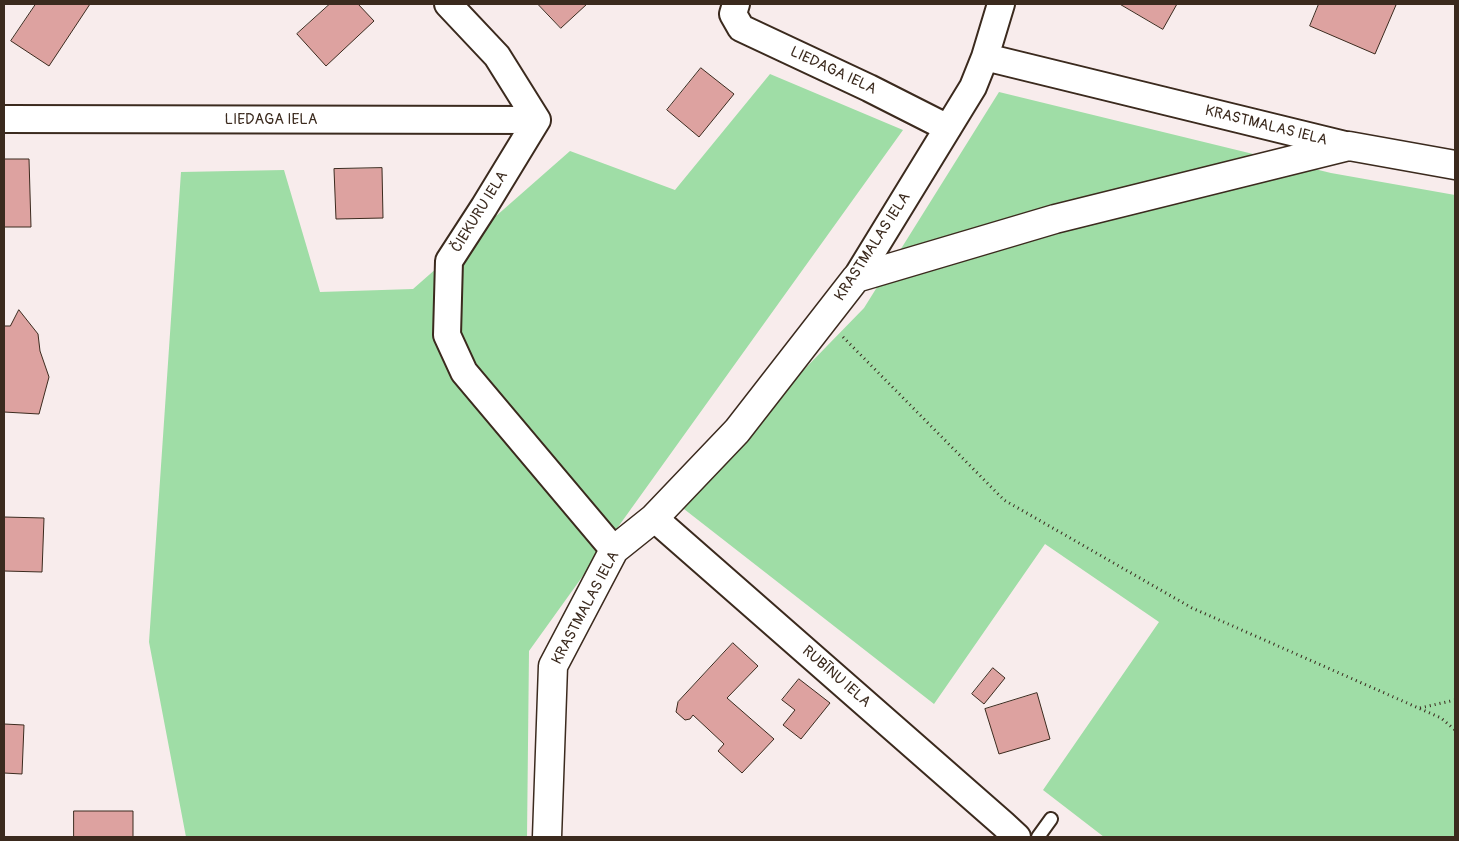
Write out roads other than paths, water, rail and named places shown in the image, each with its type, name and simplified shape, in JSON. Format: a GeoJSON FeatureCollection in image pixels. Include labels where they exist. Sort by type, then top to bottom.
{"type":"FeatureCollection","features":[{"type":"Feature","properties":{"kind":"street"},"geometry":{"type":"LineString","coordinates":[[448,4],[497,56],[537,120]]}},
{"type":"Feature","properties":{"kind":"street","name":"LIEDAGA IELA"},"geometry":{"type":"LineString","coordinates":[[736,4],[733,14],[741,28],[869,88],[948,128]]}},
{"type":"Feature","properties":{"kind":"street"},"geometry":{"type":"LineString","coordinates":[[985,57],[1001,4]]}},
{"type":"Feature","properties":{"kind":"street","name":"KRASTMALAS IELA"},"geometry":{"type":"LineString","coordinates":[[547,837],[553,666],[614,550],[654,518],[738,431],[856,278],[973,87],[985,57],[1349,146],[1455,164]]}},
{"type":"Feature","properties":{"kind":"street","name":"LIEDAGA IELA"},"geometry":{"type":"LineString","coordinates":[[4,119],[537,120]]}},
{"type":"Feature","properties":{"kind":"street","name":"ČIEKURU IELA"},"geometry":{"type":"LineString","coordinates":[[537,120],[449,261],[447,335],[464,372],[614,550]]}},
{"type":"Feature","properties":{"kind":"street"},"geometry":{"type":"LineString","coordinates":[[856,278],[1055,220],[1349,146]]}},
{"type":"Feature","properties":{"kind":"street","name":"RUBĪNU IELA"},"geometry":{"type":"LineString","coordinates":[[654,518],[1017,837]]}},
{"type":"Feature","properties":{"kind":"lane"},"geometry":{"type":"LineString","coordinates":[[1038,837],[1051,819]]}}]}
